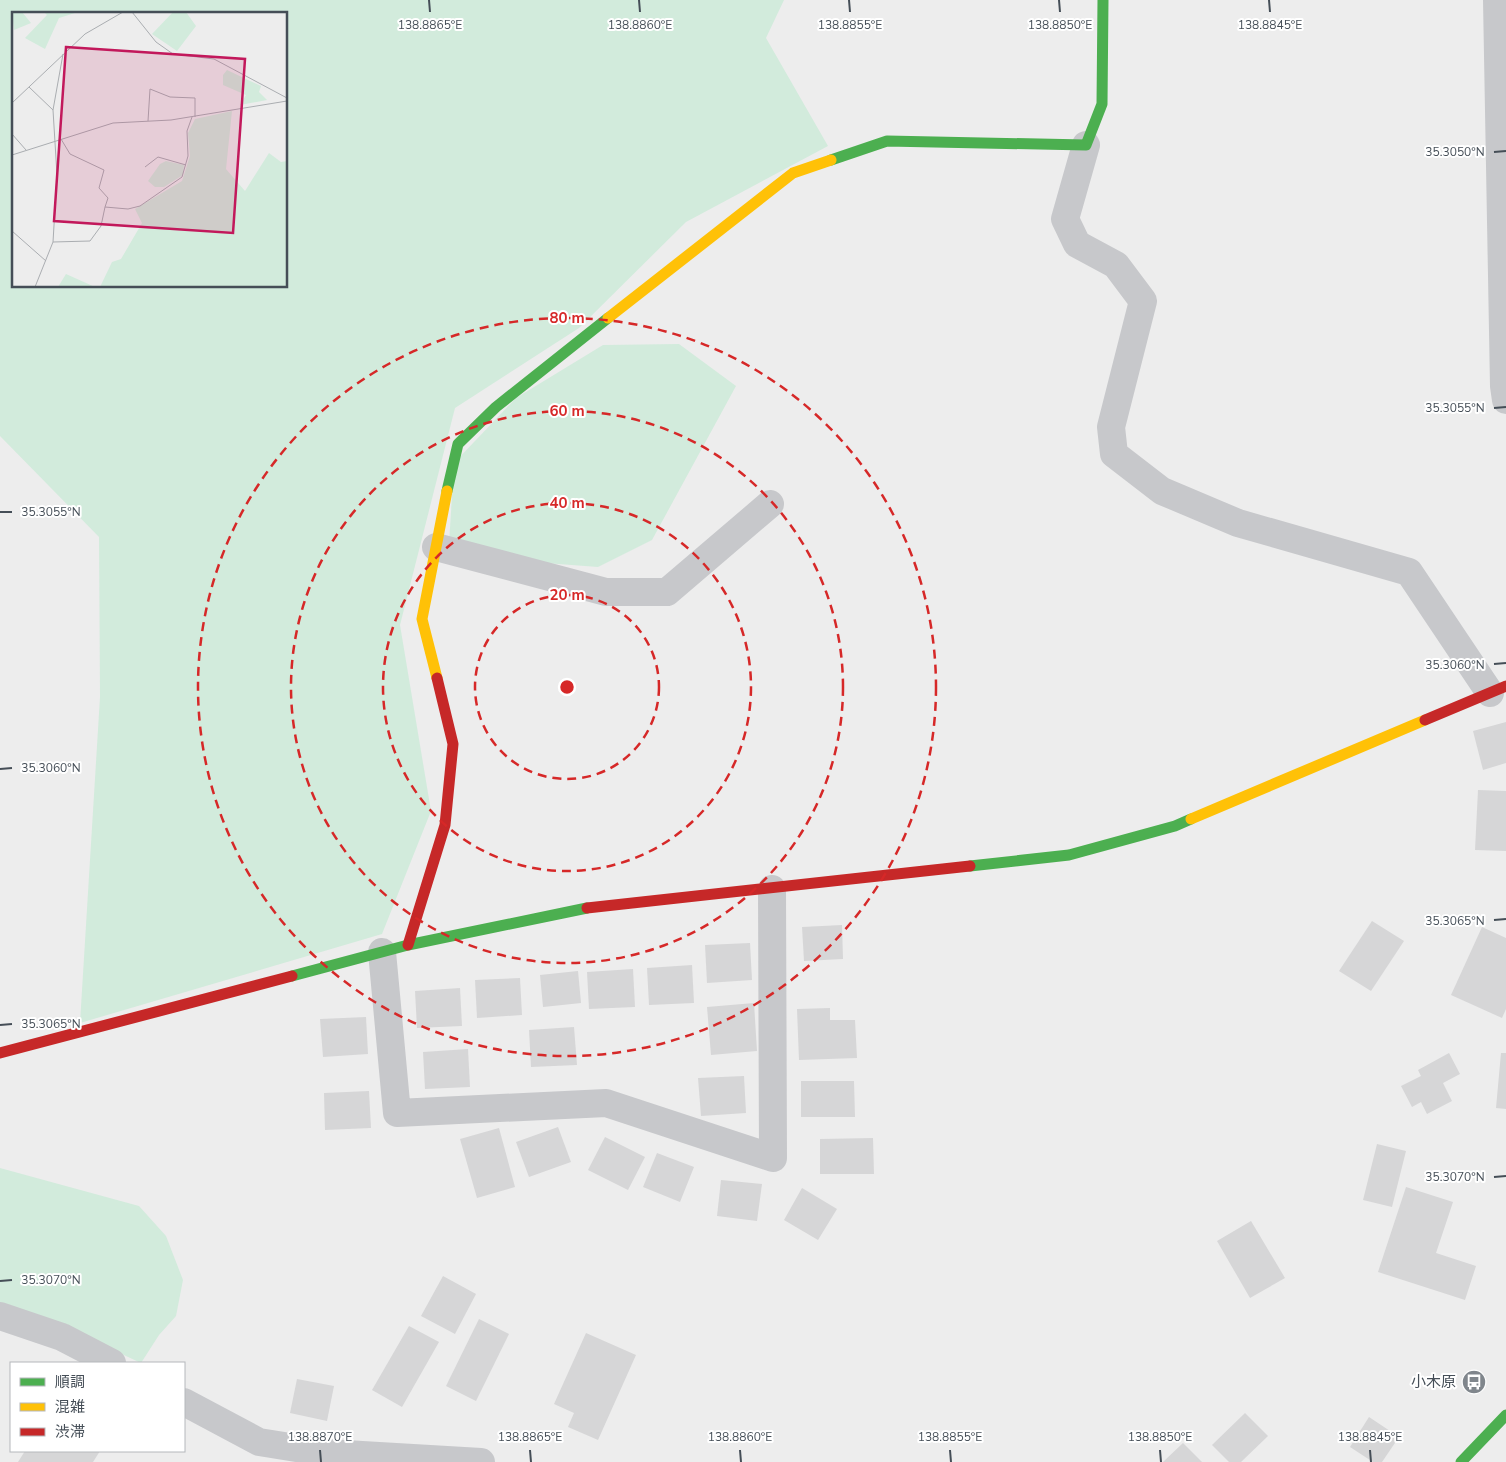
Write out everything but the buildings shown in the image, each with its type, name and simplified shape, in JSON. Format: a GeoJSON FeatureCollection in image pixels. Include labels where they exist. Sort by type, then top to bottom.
{"type":"FeatureCollection","features":[{"type":"Feature","properties":{"kind":"street"},"geometry":{"type":"LineString","coordinates":[[0,1053],[408,945],[582,908],[772,889],[1069,855],[1175,826],[1498,689],[1409,572],[1238,523],[1162,491],[1114,454],[1111,426],[1143,301],[1116,265],[1076,244],[1065,219],[1086,145],[1102,104],[1103,0]]}},
{"type":"Feature","properties":{"kind":"street"},"geometry":{"type":"LineString","coordinates":[[1497,0],[1506,400]]}},
{"type":"Feature","properties":{"kind":"street"},"geometry":{"type":"LineString","coordinates":[[408,945],[445,825],[453,744],[422,619],[458,444],[496,407],[538,372],[793,173],[887,141],[1086,145]]}},
{"type":"Feature","properties":{"kind":"street"},"geometry":{"type":"LineString","coordinates":[[436,547],[606,592],[667,592],[770,504]]}},
{"type":"Feature","properties":{"kind":"street"},"geometry":{"type":"LineString","coordinates":[[382,952],[397,1113],[606,1103],[773,1158],[772,889]]}},
{"type":"Feature","properties":{"kind":"street"},"geometry":{"type":"LineString","coordinates":[[0,1316],[62,1336],[110,1362]]}},
{"type":"Feature","properties":{"kind":"street"},"geometry":{"type":"LineString","coordinates":[[185,1403],[259,1442],[328,1453],[480,1462]]}},
{"type":"Feature","properties":{"kind":"street"},"geometry":{"type":"LineString","coordinates":[[1461,1462],[1506,1414]]}},
{"type":"Feature","properties":{"kind":"green space"},"geometry":{"type":"Polygon","coordinates":[[[0,0],[784,0],[766,38],[828,146],[686,222],[579,328],[455,408],[400,625],[431,811],[382,934],[80,1023],[100,697],[99,537],[0,436],[0,0]]]}},
{"type":"Feature","properties":{"kind":"green space"},"geometry":{"type":"Polygon","coordinates":[[[679,344],[736,386],[652,540],[598,567],[532,562],[449,544],[454,463],[516,398],[603,345],[679,344]]]}},
{"type":"Feature","properties":{"kind":"green space"},"geometry":{"type":"Polygon","coordinates":[[[0,1168],[139,1206],[166,1236],[183,1280],[176,1316],[159,1335],[142,1362],[55,1323],[0,1303],[0,1168]]]}},
{"type":"Feature","properties":{"kind":"traffic: fast"},"geometry":{"type":"LineString","coordinates":[[831,160],[887,141],[1086,145],[1102,104],[1103,0]]}},
{"type":"Feature","properties":{"kind":"traffic: fast"},"geometry":{"type":"LineString","coordinates":[[447,491],[458,444],[496,407],[608,318]]}},
{"type":"Feature","properties":{"kind":"traffic: fast"},"geometry":{"type":"LineString","coordinates":[[970,866],[1069,855],[1175,826],[1191,819]]}},
{"type":"Feature","properties":{"kind":"traffic: fast"},"geometry":{"type":"LineString","coordinates":[[292,976],[408,945],[587,908]]}},
{"type":"Feature","properties":{"kind":"traffic: fast"},"geometry":{"type":"LineString","coordinates":[[1461,1462],[1506,1415]]}},
{"type":"Feature","properties":{"kind":"traffic: slow"},"geometry":{"type":"LineString","coordinates":[[608,318],[793,173],[831,160]]}},
{"type":"Feature","properties":{"kind":"traffic: slow"},"geometry":{"type":"LineString","coordinates":[[437,678],[422,619],[447,491]]}},
{"type":"Feature","properties":{"kind":"traffic: slow"},"geometry":{"type":"LineString","coordinates":[[1191,819],[1425,720]]}},
{"type":"Feature","properties":{"kind":"traffic: jam"},"geometry":{"type":"LineString","coordinates":[[408,945],[445,825],[453,744],[437,678]]}},
{"type":"Feature","properties":{"kind":"traffic: jam"},"geometry":{"type":"LineString","coordinates":[[1425,720],[1506,686]]}},
{"type":"Feature","properties":{"kind":"traffic: jam"},"geometry":{"type":"LineString","coordinates":[[587,908],[970,866]]}},
{"type":"Feature","properties":{"kind":"traffic: jam"},"geometry":{"type":"LineString","coordinates":[[0,1053],[292,976]]}},
{"type":"Feature","properties":{"kind":"place","name":"小木原"},"geometry":{"type":"Point","coordinates":[1474,1382]}}]}
